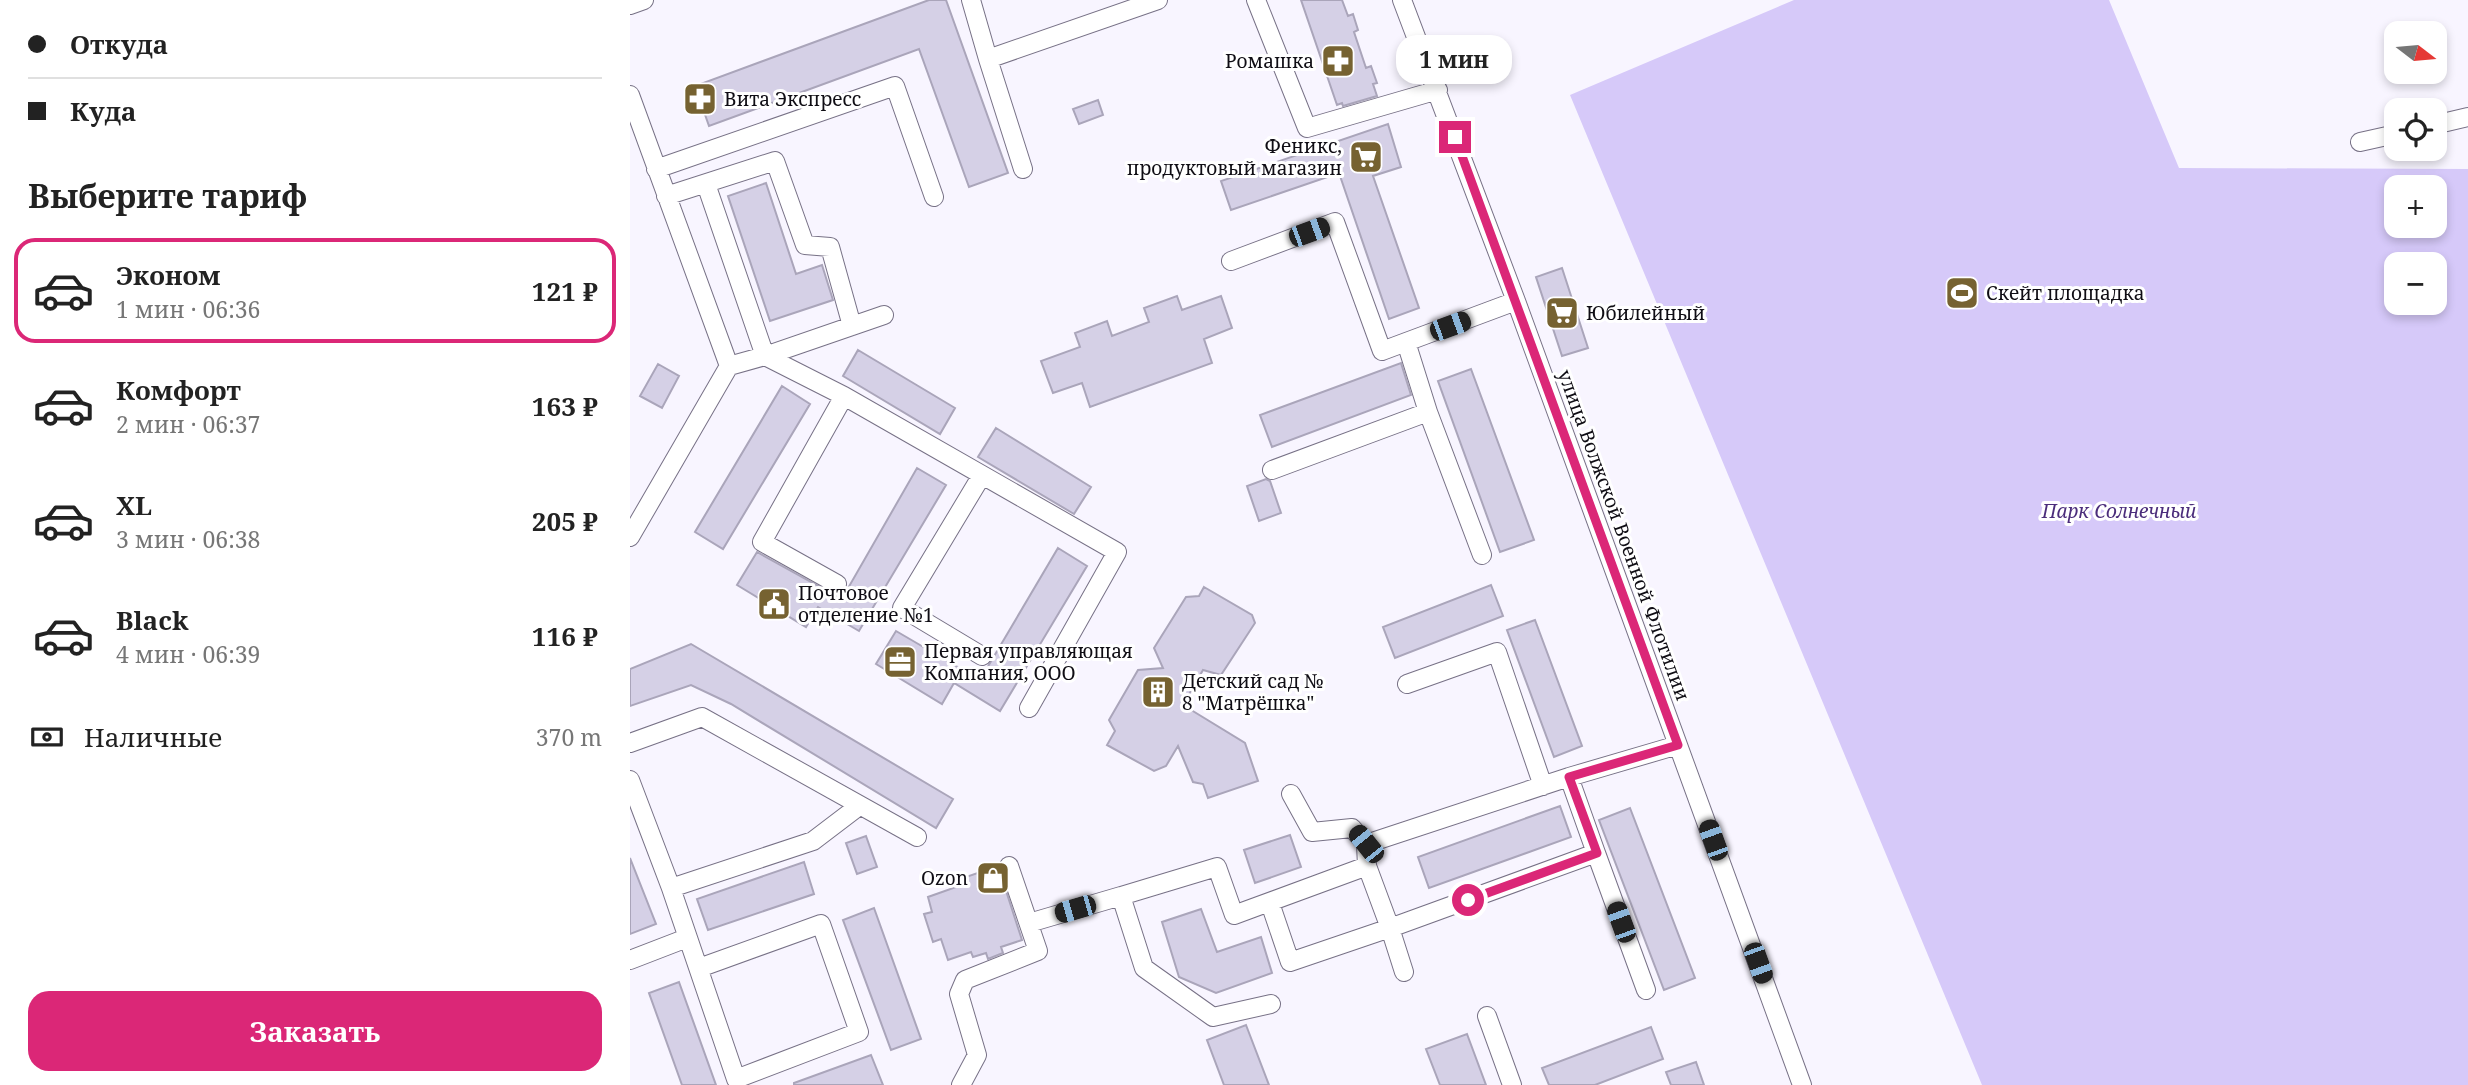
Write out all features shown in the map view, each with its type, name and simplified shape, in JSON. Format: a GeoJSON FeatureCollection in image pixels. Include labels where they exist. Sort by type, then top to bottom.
{"type":"FeatureCollection","features":[{"type":"Feature","properties":{"kind":"street"},"geometry":{"type":"LineString","coordinates":[[630,5],[644,0]]}},
{"type":"Feature","properties":{"kind":"street"},"geometry":{"type":"LineString","coordinates":[[971,0],[1023,169]]}},
{"type":"Feature","properties":{"kind":"street"},"geometry":{"type":"LineString","coordinates":[[988,59],[1158,0]]}},
{"type":"Feature","properties":{"kind":"street"},"geometry":{"type":"LineString","coordinates":[[1256,0],[1307,128],[1438,90]]}},
{"type":"Feature","properties":{"kind":"street","name":"улица Волжской Военной Флотилии"},"geometry":{"type":"LineString","coordinates":[[1402,0],[1516,301],[1802,1085]]}},
{"type":"Feature","properties":{"kind":"street"},"geometry":{"type":"LineString","coordinates":[[656,169],[895,86],[934,197]]}},
{"type":"Feature","properties":{"kind":"street"},"geometry":{"type":"LineString","coordinates":[[630,95],[729,366]]}},
{"type":"Feature","properties":{"kind":"street"},"geometry":{"type":"LineString","coordinates":[[2447,122],[2468,117]]}},
{"type":"Feature","properties":{"kind":"street"},"geometry":{"type":"LineString","coordinates":[[2360,142],[2384,137]]}},
{"type":"Feature","properties":{"kind":"street"},"geometry":{"type":"LineString","coordinates":[[666,196],[775,161],[805,245],[830,247],[852,326]]}},
{"type":"Feature","properties":{"kind":"street"},"geometry":{"type":"LineString","coordinates":[[705,184],[765,356],[844,396],[1117,552],[1029,708]]}},
{"type":"Feature","properties":{"kind":"street"},"geometry":{"type":"LineString","coordinates":[[1231,261],[1335,222],[1382,351],[1516,301]]}},
{"type":"Feature","properties":{"kind":"street"},"geometry":{"type":"LineString","coordinates":[[630,537],[729,366],[884,315]]}},
{"type":"Feature","properties":{"kind":"street"},"geometry":{"type":"LineString","coordinates":[[1406,342],[1428,412],[1482,555]]}},
{"type":"Feature","properties":{"kind":"street"},"geometry":{"type":"LineString","coordinates":[[837,584],[762,542],[844,396]]}},
{"type":"Feature","properties":{"kind":"street"},"geometry":{"type":"LineString","coordinates":[[1272,470],[1428,412]]}},
{"type":"Feature","properties":{"kind":"street"},"geometry":{"type":"LineString","coordinates":[[982,475],[902,608],[982,656]]}},
{"type":"Feature","properties":{"kind":"street"},"geometry":{"type":"LineString","coordinates":[[1407,684],[1497,652],[1543,786]]}},
{"type":"Feature","properties":{"kind":"street"},"geometry":{"type":"LineString","coordinates":[[630,743],[702,717],[917,837]]}},
{"type":"Feature","properties":{"kind":"street"},"geometry":{"type":"LineString","coordinates":[[1366,844],[1569,777],[1678,745]]}},
{"type":"Feature","properties":{"kind":"street"},"geometry":{"type":"LineString","coordinates":[[1569,777],[1646,990]]}},
{"type":"Feature","properties":{"kind":"street"},"geometry":{"type":"LineString","coordinates":[[630,780],[671,888],[736,1079],[859,1032],[821,924],[699,968]]}},
{"type":"Feature","properties":{"kind":"street"},"geometry":{"type":"LineString","coordinates":[[1291,794],[1312,832],[1352,828],[1366,844],[1367,866],[1404,972]]}},
{"type":"Feature","properties":{"kind":"street"},"geometry":{"type":"LineString","coordinates":[[671,888],[813,841],[859,806]]}},
{"type":"Feature","properties":{"kind":"street"},"geometry":{"type":"LineString","coordinates":[[1270,903],[1290,962],[1597,853]]}},
{"type":"Feature","properties":{"kind":"street"},"geometry":{"type":"LineString","coordinates":[[961,1085],[977,1055],[959,994],[965,980],[1038,951],[1009,866]]}},
{"type":"Feature","properties":{"kind":"street"},"geometry":{"type":"LineString","coordinates":[[1029,923],[1217,867],[1234,915],[1367,866]]}},
{"type":"Feature","properties":{"kind":"street"},"geometry":{"type":"LineString","coordinates":[[1121,896],[1144,968],[1213,1017],[1271,1004]]}},
{"type":"Feature","properties":{"kind":"street"},"geometry":{"type":"LineString","coordinates":[[630,960],[687,938]]}},
{"type":"Feature","properties":{"kind":"street"},"geometry":{"type":"LineString","coordinates":[[1486,1016],[1512,1085]]}},
{"type":"Feature","properties":{"kind":"green space","name":"Парк Солнечный"},"geometry":{"type":"Polygon","coordinates":[[[1794,0],[2109,0],[2179,168],[2468,169],[2468,1085],[1982,1085],[1570,95],[1794,0]]]}},
{"type":"Feature","properties":{"kind":"building"},"geometry":{"type":"Polygon","coordinates":[[[929,0],[946,0],[1008,173],[969,187],[919,49],[709,126],[695,86],[929,0]]]}},
{"type":"Feature","properties":{"kind":"building"},"geometry":{"type":"Polygon","coordinates":[[[1301,0],[1342,0],[1348,16],[1353,14],[1358,30],[1354,32],[1366,68],[1371,66],[1377,83],[1373,84],[1377,96],[1343,106],[1342,103],[1337,105],[1301,0]]]}},
{"type":"Feature","properties":{"kind":"building"},"geometry":{"type":"Polygon","coordinates":[[[1098,100],[1103,115],[1079,124],[1073,109],[1098,100]]]}},
{"type":"Feature","properties":{"kind":"building"},"geometry":{"type":"Polygon","coordinates":[[[1388,124],[1401,167],[1373,176],[1419,308],[1389,319],[1339,173],[1231,210],[1221,181],[1388,124]]]}},
{"type":"Feature","properties":{"kind":"building"},"geometry":{"type":"Polygon","coordinates":[[[766,183],[796,274],[822,265],[833,300],[770,321],[728,196],[766,183]]]}},
{"type":"Feature","properties":{"kind":"building","name":"Юбилейный"},"geometry":{"type":"Polygon","coordinates":[[[1562,268],[1588,348],[1562,356],[1536,277],[1562,268]]]}},
{"type":"Feature","properties":{"kind":"building"},"geometry":{"type":"Polygon","coordinates":[[[1177,296],[1182,310],[1221,296],[1232,328],[1204,339],[1212,363],[1090,407],[1082,383],[1053,393],[1041,361],[1080,347],[1075,333],[1107,321],[1112,336],[1149,322],[1144,308],[1177,296]]]}},
{"type":"Feature","properties":{"kind":"building"},"geometry":{"type":"Polygon","coordinates":[[[858,350],[955,408],[940,434],[843,376],[858,350]]]}},
{"type":"Feature","properties":{"kind":"building"},"geometry":{"type":"Polygon","coordinates":[[[1401,363],[1411,395],[1272,447],[1260,415],[1401,363]]]}},
{"type":"Feature","properties":{"kind":"building"},"geometry":{"type":"Polygon","coordinates":[[[658,364],[679,376],[662,408],[640,396],[658,364]]]}},
{"type":"Feature","properties":{"kind":"building"},"geometry":{"type":"Polygon","coordinates":[[[1471,369],[1534,540],[1500,552],[1438,381],[1471,369]]]}},
{"type":"Feature","properties":{"kind":"building"},"geometry":{"type":"Polygon","coordinates":[[[782,386],[810,404],[723,549],[695,532],[782,386]]]}},
{"type":"Feature","properties":{"kind":"building"},"geometry":{"type":"Polygon","coordinates":[[[996,428],[1091,487],[1074,514],[978,457],[996,428]]]}},
{"type":"Feature","properties":{"kind":"building"},"geometry":{"type":"Polygon","coordinates":[[[917,468],[946,485],[859,631],[818,607],[806,627],[737,585],[757,552],[840,598],[917,468]]]}},
{"type":"Feature","properties":{"kind":"building"},"geometry":{"type":"Polygon","coordinates":[[[1266,479],[1270,481],[1281,513],[1259,521],[1247,486],[1266,479]]]}},
{"type":"Feature","properties":{"kind":"building"},"geometry":{"type":"Polygon","coordinates":[[[1058,548],[1087,566],[1000,711],[954,683],[942,704],[876,664],[896,631],[980,680],[1058,548]]]}},
{"type":"Feature","properties":{"kind":"building"},"geometry":{"type":"Polygon","coordinates":[[[1491,585],[1503,616],[1395,658],[1383,627],[1491,585]]]}},
{"type":"Feature","properties":{"kind":"building","name":"Детский сад № 8 \"Матрёшка\""},"geometry":{"type":"Polygon","coordinates":[[[1204,587],[1252,615],[1255,623],[1221,675],[1203,670],[1183,705],[1245,743],[1258,781],[1208,798],[1203,784],[1193,782],[1178,746],[1166,766],[1154,771],[1107,745],[1115,731],[1109,720],[1138,670],[1163,668],[1154,648],[1186,597],[1199,596],[1204,587]]]}},
{"type":"Feature","properties":{"kind":"building"},"geometry":{"type":"Polygon","coordinates":[[[1535,620],[1582,746],[1554,757],[1507,630],[1535,620]]]}},
{"type":"Feature","properties":{"kind":"building"},"geometry":{"type":"Polygon","coordinates":[[[691,644],[953,799],[936,828],[731,704],[691,685],[630,706],[630,669],[691,644]]]}},
{"type":"Feature","properties":{"kind":"building"},"geometry":{"type":"Polygon","coordinates":[[[1560,806],[1571,837],[1429,888],[1418,857],[1560,806]]]}},
{"type":"Feature","properties":{"kind":"building"},"geometry":{"type":"Polygon","coordinates":[[[1630,808],[1695,978],[1664,990],[1599,820],[1630,808]]]}},
{"type":"Feature","properties":{"kind":"building"},"geometry":{"type":"Polygon","coordinates":[[[1290,835],[1301,867],[1255,883],[1244,850],[1290,835]]]}},
{"type":"Feature","properties":{"kind":"building"},"geometry":{"type":"Polygon","coordinates":[[[866,836],[877,867],[857,874],[846,843],[866,836]]]}},
{"type":"Feature","properties":{"kind":"building"},"geometry":{"type":"Polygon","coordinates":[[[630,858],[656,924],[630,934],[630,858]]]}},
{"type":"Feature","properties":{"kind":"building"},"geometry":{"type":"Polygon","coordinates":[[[804,862],[814,894],[708,930],[697,899],[804,862]]]}},
{"type":"Feature","properties":{"kind":"building"},"geometry":{"type":"Polygon","coordinates":[[[998,866],[1022,940],[1001,947],[1003,953],[988,959],[986,953],[973,957],[971,952],[948,960],[941,939],[933,942],[924,914],[932,912],[928,897],[962,885],[960,879],[998,866]]]}},
{"type":"Feature","properties":{"kind":"building"},"geometry":{"type":"Polygon","coordinates":[[[874,908],[921,1039],[891,1050],[843,920],[874,908]]]}},
{"type":"Feature","properties":{"kind":"building"},"geometry":{"type":"Polygon","coordinates":[[[1201,909],[1217,952],[1261,937],[1272,973],[1216,993],[1179,977],[1162,922],[1201,909]]]}},
{"type":"Feature","properties":{"kind":"building"},"geometry":{"type":"Polygon","coordinates":[[[679,982],[716,1085],[682,1085],[649,993],[679,982]]]}},
{"type":"Feature","properties":{"kind":"building"},"geometry":{"type":"Polygon","coordinates":[[[1246,1025],[1269,1085],[1224,1085],[1207,1040],[1246,1025]]]}},
{"type":"Feature","properties":{"kind":"building"},"geometry":{"type":"Polygon","coordinates":[[[1651,1027],[1663,1059],[1595,1085],[1549,1085],[1542,1068],[1651,1027]]]}},
{"type":"Feature","properties":{"kind":"building"},"geometry":{"type":"Polygon","coordinates":[[[1467,1034],[1486,1085],[1440,1085],[1426,1049],[1467,1034]]]}},
{"type":"Feature","properties":{"kind":"building"},"geometry":{"type":"Polygon","coordinates":[[[871,1055],[883,1085],[794,1085],[794,1083],[871,1055]]]}},
{"type":"Feature","properties":{"kind":"building"},"geometry":{"type":"Polygon","coordinates":[[[1696,1062],[1704,1085],[1671,1085],[1666,1072],[1696,1062]]]}},
{"type":"Feature","properties":{"kind":"place","name":"Ромашка"},"geometry":{"type":"Point","coordinates":[1338,61]}},
{"type":"Feature","properties":{"kind":"place","name":"Вита Экспресс"},"geometry":{"type":"Point","coordinates":[700,99]}},
{"type":"Feature","properties":{"kind":"place","name":"Феникс, продуктовый магазин"},"geometry":{"type":"Point","coordinates":[1366,157]}},
{"type":"Feature","properties":{"kind":"place","name":"Скейт площадка"},"geometry":{"type":"Point","coordinates":[1962,293]}},
{"type":"Feature","properties":{"kind":"place","name":"Юбилейный"},"geometry":{"type":"Point","coordinates":[1562,313]}},
{"type":"Feature","properties":{"kind":"place","name":"Почтовое отделение №1"},"geometry":{"type":"Point","coordinates":[774,604]}},
{"type":"Feature","properties":{"kind":"place","name":"Первая управляющая Компания, ООО"},"geometry":{"type":"Point","coordinates":[900,662]}},
{"type":"Feature","properties":{"kind":"place","name":"Детский сад № 8 \"Матрёшка\""},"geometry":{"type":"Point","coordinates":[1158,692]}},
{"type":"Feature","properties":{"kind":"place","name":"Ozon"},"geometry":{"type":"Point","coordinates":[993,878]}},
{"type":"Feature","properties":{"kind":"route"},"geometry":{"type":"LineString","coordinates":[[1455,137],[1678,745],[1569,777],[1597,853],[1468,900]]}}]}
